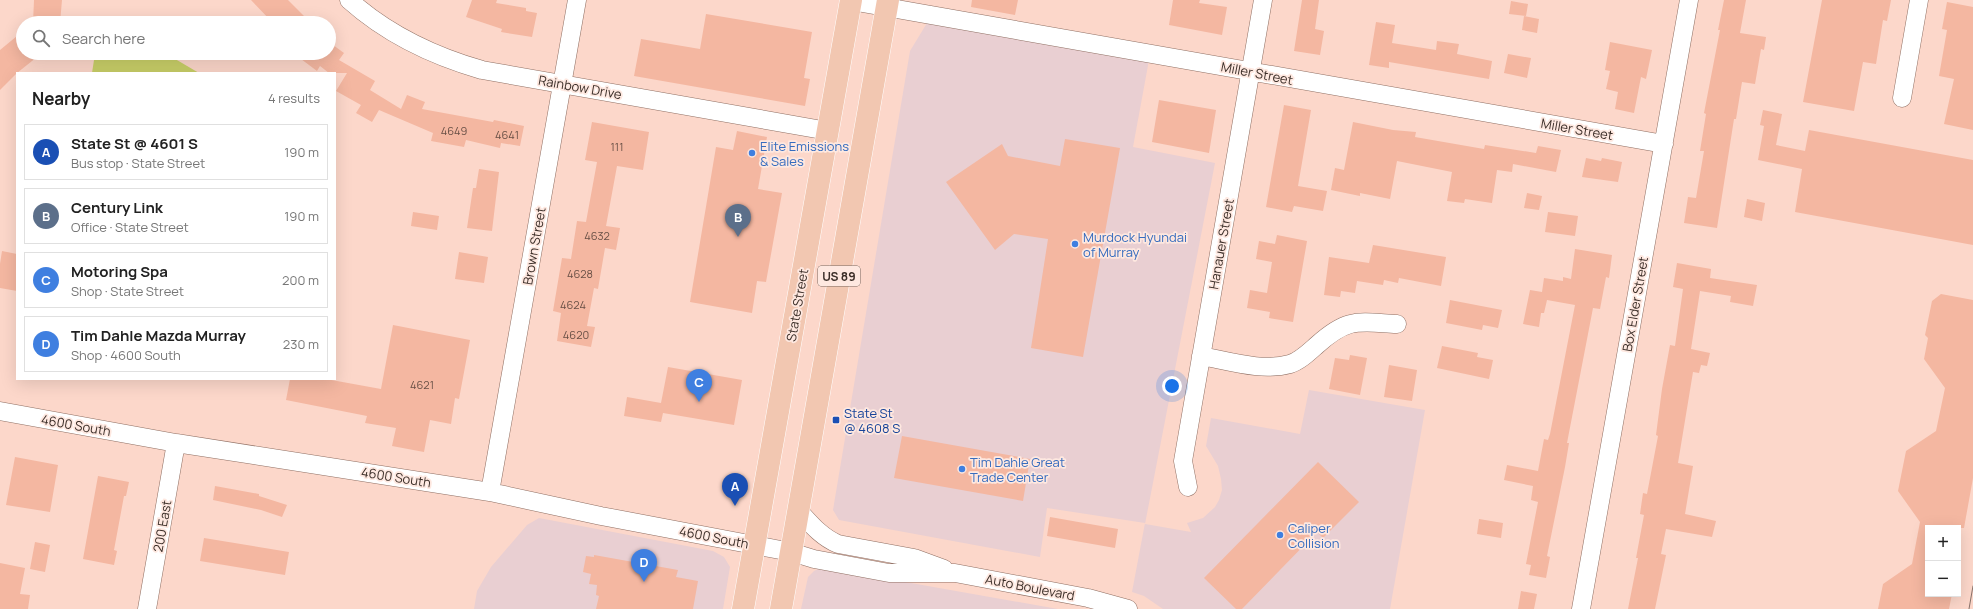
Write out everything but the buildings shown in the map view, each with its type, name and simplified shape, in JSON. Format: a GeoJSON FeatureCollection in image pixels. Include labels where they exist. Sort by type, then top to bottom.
{"type":"FeatureCollection","features":[{"type":"Feature","properties":{"kind":"main road","name":"State Street"},"geometry":{"type":"LineString","coordinates":[[743,609],[851,1]]}},
{"type":"Feature","properties":{"kind":"main road","name":"US 89"},"geometry":{"type":"LineString","coordinates":[[781,609],[887,4]]}},
{"type":"Feature","properties":{"kind":"street","name":"Rainbow Drive"},"geometry":{"type":"LineString","coordinates":[[349,0],[378,23],[400,36],[442,57],[482,70],[828,131]]}},
{"type":"Feature","properties":{"kind":"street","name":"Brown Street"},"geometry":{"type":"LineString","coordinates":[[490,492],[577,0]]}},
{"type":"Feature","properties":{"kind":"street","name":"Hanauer Street"},"geometry":{"type":"LineString","coordinates":[[1188,487],[1183,461],[1263,0]]}},
{"type":"Feature","properties":{"kind":"street","name":"Box Elder Street"},"geometry":{"type":"LineString","coordinates":[[1581,609],[1689,0]]}},
{"type":"Feature","properties":{"kind":"street"},"geometry":{"type":"LineString","coordinates":[[1902,98],[1919,0]]}},
{"type":"Feature","properties":{"kind":"street","name":"Miller Street"},"geometry":{"type":"LineString","coordinates":[[851,1],[887,4],[1251,72],[1664,144]]}},
{"type":"Feature","properties":{"kind":"street"},"geometry":{"type":"LineString","coordinates":[[1202,356],[1261,366],[1282,366],[1292,364],[1300,359],[1340,327],[1357,323],[1397,324]]}},
{"type":"Feature","properties":{"kind":"street","name":"4600 South"},"geometry":{"type":"LineString","coordinates":[[0,411],[176,443],[490,492],[601,516],[791,552]]}},
{"type":"Feature","properties":{"kind":"street","name":"200 East"},"geometry":{"type":"LineString","coordinates":[[147,609],[176,443]]}},
{"type":"Feature","properties":{"kind":"street","name":"Auto Boulevard"},"geometry":{"type":"LineString","coordinates":[[798,510],[830,541],[914,558],[954,573]]}},
{"type":"Feature","properties":{"kind":"street","name":"Auto Boulevard"},"geometry":{"type":"LineString","coordinates":[[791,552],[814,559],[889,572],[954,573],[1088,598],[1128,609]]}},
{"type":"Feature","properties":{"kind":"shaded area"},"geometry":{"type":"Polygon","coordinates":[[[927,23],[1149,60],[1133,147],[1215,163],[1145,524],[1191,532],[1187,523],[1203,518],[1215,507],[1222,490],[1218,466],[1206,446],[1211,418],[1300,434],[1309,390],[1425,410],[1390,609],[1163,609],[1144,596],[1132,592],[1145,523],[1047,508],[1040,557],[839,520],[833,510],[910,51],[927,23]]]}},
{"type":"Feature","properties":{"kind":"shaded area"},"geometry":{"type":"Polygon","coordinates":[[[539,518],[713,551],[724,557],[730,567],[723,609],[474,609],[477,591],[491,567],[527,525],[539,518]]]}},
{"type":"Feature","properties":{"kind":"shaded area"},"geometry":{"type":"Polygon","coordinates":[[[820,568],[1058,609],[801,609],[808,577],[820,568]]]}},
{"type":"Feature","properties":{"kind":"green space"},"geometry":{"type":"Polygon","coordinates":[[[94,60],[177,60],[197,72],[92,72],[94,60]]]}},
{"type":"Feature","properties":{"kind":"tram line"},"geometry":{"type":"LineString","coordinates":[[1969,609],[1973,586]]}},
{"type":"Feature","properties":{"kind":"place","name":"Elite Emissions & Sales"},"geometry":{"type":"Point","coordinates":[752,153]}},
{"type":"Feature","properties":{"kind":"place","name":"Century Link"},"geometry":{"type":"Point","coordinates":[738,237]}},
{"type":"Feature","properties":{"kind":"place","name":"Murdock Hyundai of Murray"},"geometry":{"type":"Point","coordinates":[1075,244]}},
{"type":"Feature","properties":{"kind":"place","name":"Motoring Spa"},"geometry":{"type":"Point","coordinates":[699,402]}},
{"type":"Feature","properties":{"kind":"place","name":"State St @ 4608 S"},"geometry":{"type":"Point","coordinates":[836,420]}},
{"type":"Feature","properties":{"kind":"place","name":"Tim Dahle Great Trade Center"},"geometry":{"type":"Point","coordinates":[962,469]}},
{"type":"Feature","properties":{"kind":"place","name":"State St @ 4601 S"},"geometry":{"type":"Point","coordinates":[735,506]}},
{"type":"Feature","properties":{"kind":"place","name":"Caliper Collision"},"geometry":{"type":"Point","coordinates":[1280,535]}},
{"type":"Feature","properties":{"kind":"place","name":"Tim Dahle Mazda Murray"},"geometry":{"type":"Point","coordinates":[644,582]}}]}
